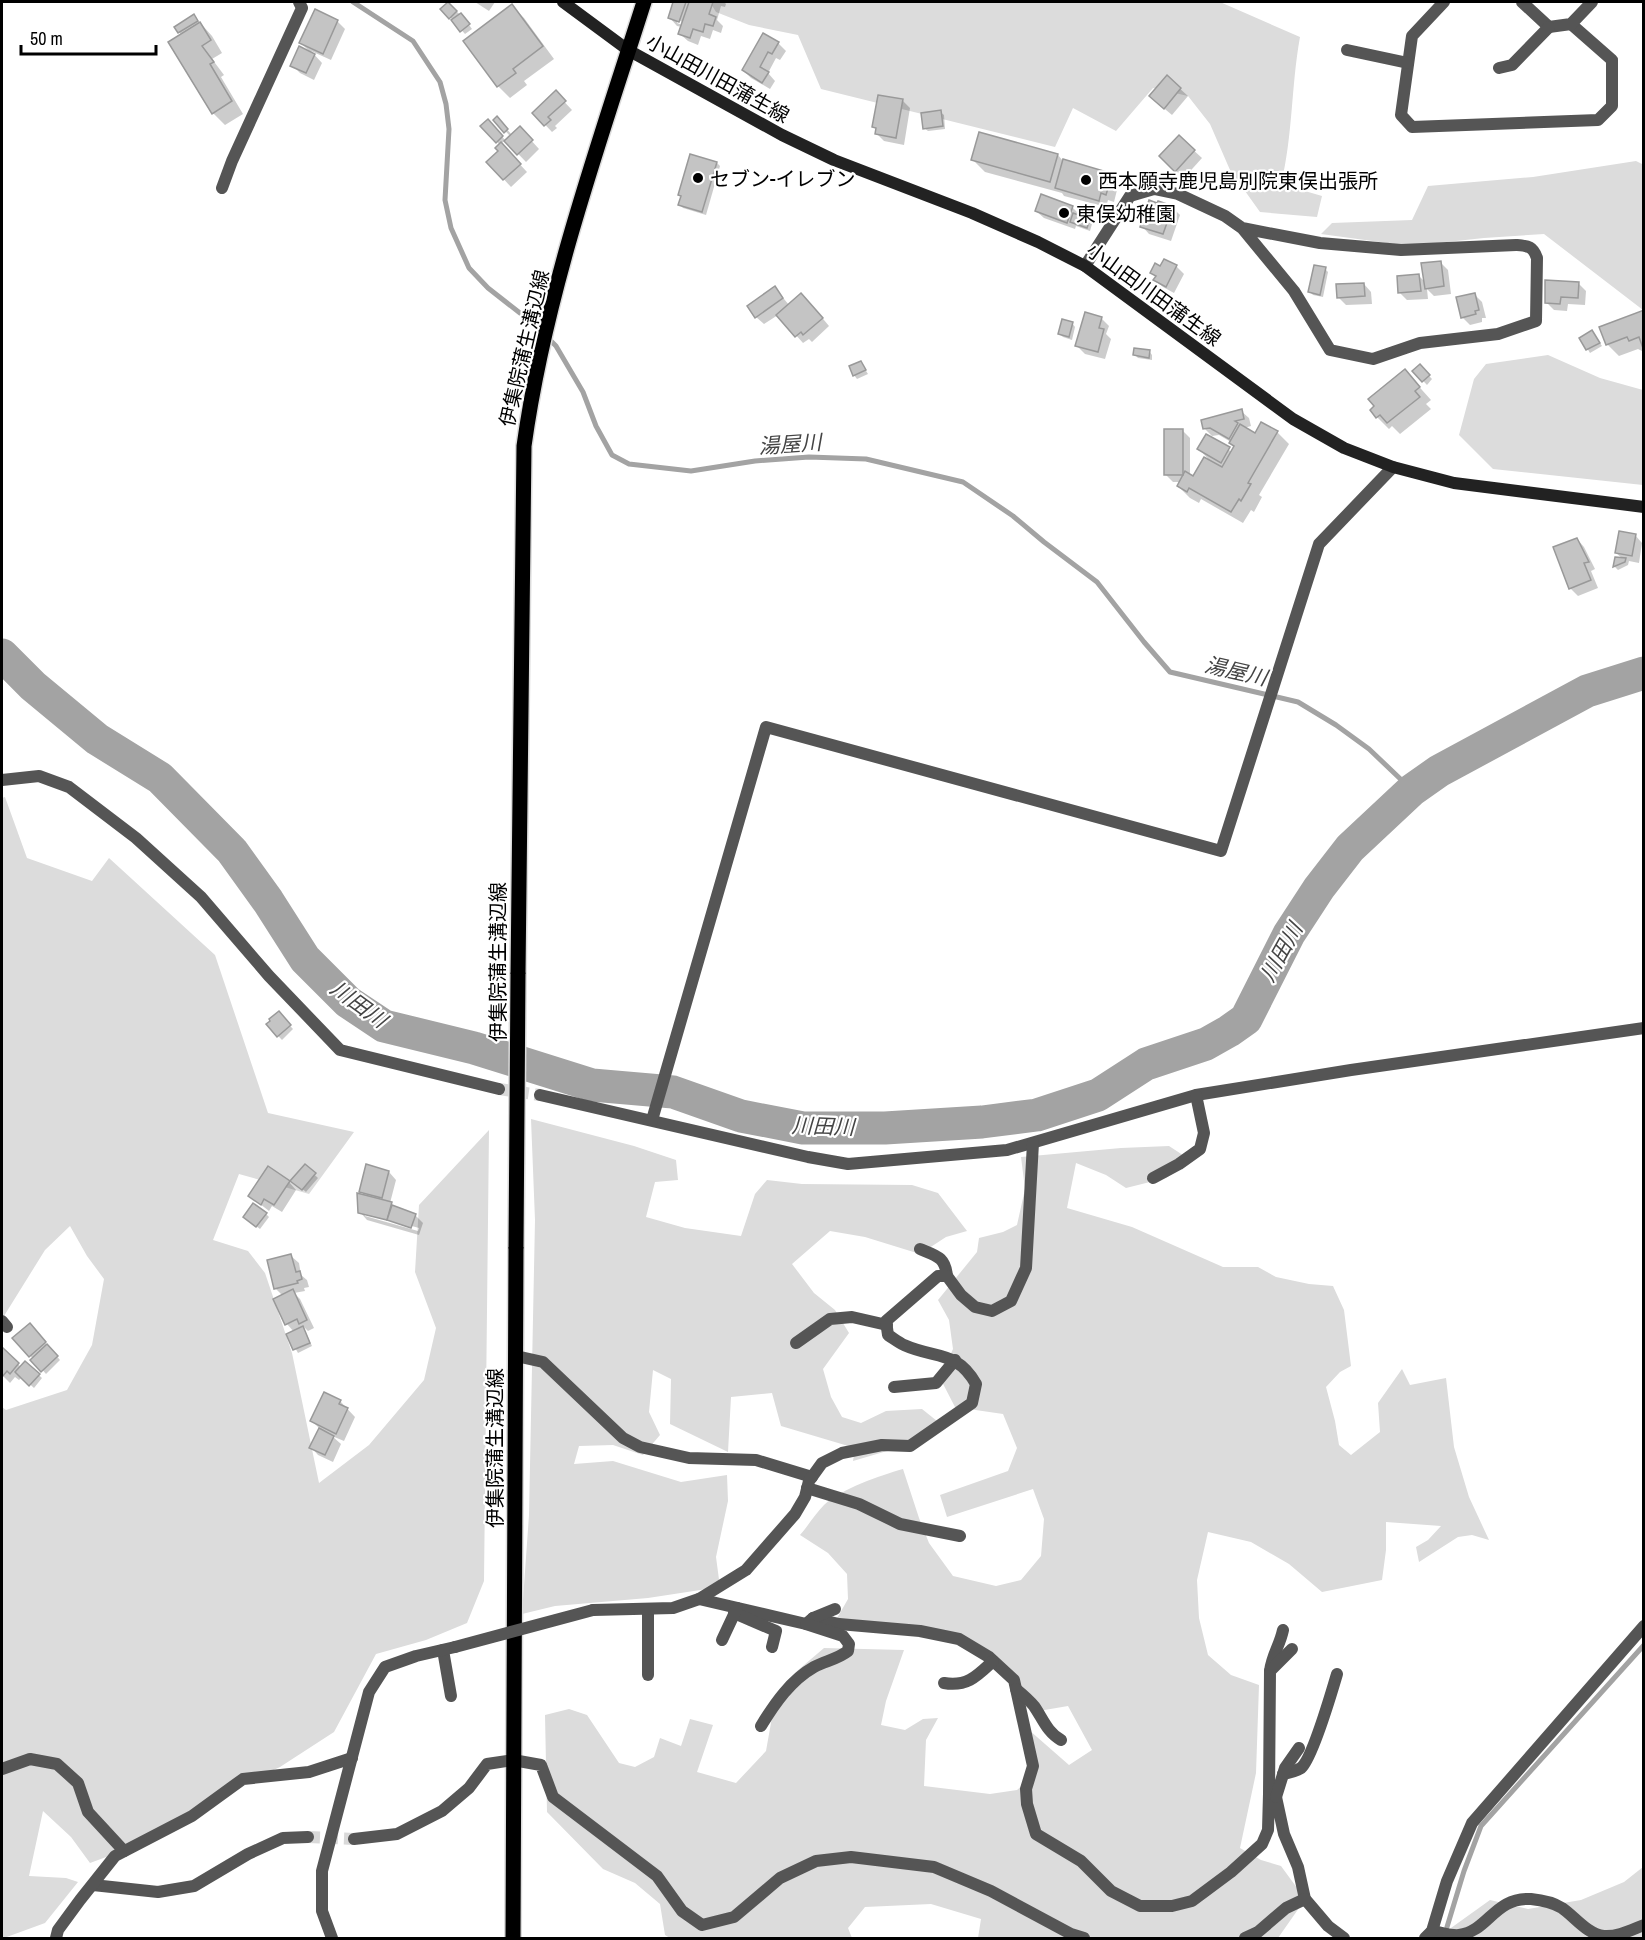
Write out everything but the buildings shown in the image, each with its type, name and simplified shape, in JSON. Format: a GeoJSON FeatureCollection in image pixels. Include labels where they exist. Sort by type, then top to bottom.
{"type":"FeatureCollection","features":[{"type":"Feature","properties":{"kind":"main road","name":"小山田川田蒲生線"},"geometry":{"type":"LineString","coordinates":[[563,2],[628,50],[736,111],[834,160],[972,213],[1086,266],[1293,419],[1344,448],[1393,467],[1454,483],[1644,507]]}},
{"type":"Feature","properties":{"kind":"main road","name":"伊集院蒲生溝辺線"},"geometry":{"type":"LineString","coordinates":[[513,1938],[518,974],[524,446],[531,393],[574,225],[644,2]]}},
{"type":"Feature","properties":{"kind":"street"},"geometry":{"type":"LineString","coordinates":[[222,188],[232,161],[302,8],[298,2]]}},
{"type":"Feature","properties":{"kind":"street"},"geometry":{"type":"LineString","coordinates":[[1444,2],[1412,36],[1401,115],[1412,127],[1598,120],[1612,106],[1612,60],[1571,24]]}},
{"type":"Feature","properties":{"kind":"street"},"geometry":{"type":"LineString","coordinates":[[1522,2],[1549,27]]}},
{"type":"Feature","properties":{"kind":"street"},"geometry":{"type":"LineString","coordinates":[[1499,68],[1512,65],[1549,27],[1571,24],[1592,2]]}},
{"type":"Feature","properties":{"kind":"street"},"geometry":{"type":"LineString","coordinates":[[1347,50],[1408,63]]}},
{"type":"Feature","properties":{"kind":"street"},"geometry":{"type":"LineString","coordinates":[[1086,266],[1130,196],[1154,189],[1178,194],[1225,216],[1242,228],[1294,291],[1330,350],[1372,359],[1420,343],[1498,334],[1536,321],[1537,258],[1534,250],[1528,246],[1401,250],[1320,243],[1242,228]]}},
{"type":"Feature","properties":{"kind":"street"},"geometry":{"type":"LineString","coordinates":[[652,1120],[766,728],[1221,851],[1319,544],[1393,467]]}},
{"type":"Feature","properties":{"kind":"street"},"geometry":{"type":"LineString","coordinates":[[2,780],[39,776],[69,787],[136,838],[201,897],[269,976],[340,1050],[500,1089]]}},
{"type":"Feature","properties":{"kind":"street"},"geometry":{"type":"LineString","coordinates":[[540,1095],[808,1157],[848,1164],[1007,1150],[1196,1095],[1644,1028]]}},
{"type":"Feature","properties":{"kind":"street"},"geometry":{"type":"LineString","coordinates":[[1153,1178],[1200,1149],[1204,1132],[1196,1095]]}},
{"type":"Feature","properties":{"kind":"street"},"geometry":{"type":"LineString","coordinates":[[920,1249],[938,1256],[946,1265],[948,1276],[961,1294],[975,1307],[992,1311],[1011,1301],[1026,1268],[1033,1143]]}},
{"type":"Feature","properties":{"kind":"street"},"geometry":{"type":"LineString","coordinates":[[332,1938],[322,1911],[322,1871],[369,1692],[385,1667],[416,1656],[593,1610],[673,1608],[699,1599],[746,1570],[795,1514],[822,1463],[842,1453],[882,1445],[910,1446],[972,1403],[976,1384],[969,1371],[955,1360],[905,1345],[888,1335],[886,1325],[886,1321],[938,1276],[948,1276]]}},
{"type":"Feature","properties":{"kind":"street"},"geometry":{"type":"LineString","coordinates":[[796,1343],[830,1319],[852,1317],[886,1325]]}},
{"type":"Feature","properties":{"kind":"street"},"geometry":{"type":"LineString","coordinates":[[516,1356],[543,1362],[623,1438],[640,1448],[689,1458],[756,1460],[810,1482],[900,1524],[960,1536]]}},
{"type":"Feature","properties":{"kind":"street"},"geometry":{"type":"LineString","coordinates":[[894,1388],[936,1383],[955,1360]]}},
{"type":"Feature","properties":{"kind":"street"},"geometry":{"type":"LineString","coordinates":[[699,1599],[736,1610],[810,1621],[920,1630],[959,1639],[993,1661],[1014,1680],[1033,1766],[1026,1789],[1036,1834],[1081,1861],[1112,1891],[1140,1906],[1172,1906],[1192,1901],[1231,1872],[1262,1844],[1268,1830],[1272,1796],[1271,1657],[1281,1639],[1282,1630]]}},
{"type":"Feature","properties":{"kind":"street"},"geometry":{"type":"LineString","coordinates":[[648,1609],[648,1675]]}},
{"type":"Feature","properties":{"kind":"street"},"geometry":{"type":"LineString","coordinates":[[810,1621],[835,1609]]}},
{"type":"Feature","properties":{"kind":"street"},"geometry":{"type":"LineString","coordinates":[[722,1640],[736,1610]]}},
{"type":"Feature","properties":{"kind":"street"},"geometry":{"type":"LineString","coordinates":[[736,1610],[776,1631],[772,1647]]}},
{"type":"Feature","properties":{"kind":"street"},"geometry":{"type":"LineString","coordinates":[[761,1726],[784,1692],[798,1678],[815,1666],[841,1657],[848,1651],[849,1644],[843,1636],[810,1621]]}},
{"type":"Feature","properties":{"kind":"street"},"geometry":{"type":"LineString","coordinates":[[1644,1626],[1472,1823],[1447,1881],[1429,1935],[1458,1935],[1475,1929],[1508,1902],[1530,1899],[1546,1901],[1560,1907],[1603,1936],[1622,1934],[1644,1924]]}},
{"type":"Feature","properties":{"kind":"street"},"geometry":{"type":"LineString","coordinates":[[449,1649],[451,1696]]}},
{"type":"Feature","properties":{"kind":"street"},"geometry":{"type":"LineString","coordinates":[[1270,1671],[1292,1649]]}},
{"type":"Feature","properties":{"kind":"street"},"geometry":{"type":"LineString","coordinates":[[944,1683],[955,1685],[972,1679],[993,1661]]}},
{"type":"Feature","properties":{"kind":"street"},"geometry":{"type":"LineString","coordinates":[[1283,1774],[1301,1767],[1310,1754],[1337,1674]]}},
{"type":"Feature","properties":{"kind":"street"},"geometry":{"type":"LineString","coordinates":[[1016,1689],[1032,1704],[1053,1736],[1061,1740]]}},
{"type":"Feature","properties":{"kind":"street"},"geometry":{"type":"LineString","coordinates":[[1299,1748],[1285,1768],[1272,1796],[1298,1867],[1305,1899],[1328,1926],[1344,1938]]}},
{"type":"Feature","properties":{"kind":"street"},"geometry":{"type":"LineString","coordinates":[[56,1938],[58,1930],[115,1856],[192,1816],[243,1779],[309,1772],[352,1758]]}},
{"type":"Feature","properties":{"kind":"street"},"geometry":{"type":"LineString","coordinates":[[2,1769],[30,1759],[57,1764],[78,1783],[88,1812],[124,1851]]}},
{"type":"Feature","properties":{"kind":"street"},"geometry":{"type":"LineString","coordinates":[[354,1839],[397,1834],[442,1811],[469,1788],[487,1764],[513,1760],[541,1765],[553,1797],[657,1876],[682,1911],[702,1925],[734,1917],[780,1878],[816,1861],[850,1857],[934,1867],[991,1891],[1071,1934],[1084,1938]]}},
{"type":"Feature","properties":{"kind":"street"},"geometry":{"type":"LineString","coordinates":[[93,1885],[158,1892],[194,1886],[248,1854],[283,1838],[308,1837]]}},
{"type":"Feature","properties":{"kind":"street"},"geometry":{"type":"LineString","coordinates":[[1245,1938],[1258,1932],[1286,1908],[1305,1899]]}},
{"type":"Feature","properties":{"kind":"shaded area"},"geometry":{"type":"Polygon","coordinates":[[[710,2],[1220,2],[1300,37],[1288,148],[1281,184],[1322,196],[1317,217],[1260,212],[1230,170],[1210,124],[1188,96],[1153,88],[1116,131],[1073,108],[1055,147],[821,89],[798,35],[749,25],[716,12],[710,2]]]}},
{"type":"Feature","properties":{"kind":"shaded area"},"geometry":{"type":"Polygon","coordinates":[[[1636,161],[1644,165],[1643,310],[1544,234],[1409,246],[1321,234],[1332,223],[1412,220],[1428,186],[1533,177],[1636,161]]]}},
{"type":"Feature","properties":{"kind":"shaded area"},"geometry":{"type":"Polygon","coordinates":[[[1548,355],[1600,378],[1643,390],[1643,485],[1493,469],[1459,435],[1474,379],[1486,364],[1548,355]]]}},
{"type":"Feature","properties":{"kind":"shaded area"},"geometry":{"type":"Polygon","coordinates":[[[5,797],[27,858],[92,881],[109,858],[215,955],[268,1113],[354,1132],[309,1194],[239,1174],[213,1240],[248,1251],[265,1273],[292,1353],[319,1483],[369,1445],[424,1380],[436,1328],[415,1272],[419,1205],[489,1130],[484,1581],[467,1623],[426,1640],[376,1654],[334,1732],[280,1767],[206,1801],[152,1840],[90,1863],[71,1837],[43,1811],[29,1876],[66,1878],[78,1882],[45,1923],[2,1938],[2,1407],[6,1410],[67,1390],[92,1345],[104,1279],[87,1256],[70,1226],[45,1250],[4,1316],[2,1314],[2,798],[5,797]]]}},
{"type":"Feature","properties":{"kind":"shaded area"},"geometry":{"type":"Polygon","coordinates":[[[531,1119],[634,1146],[676,1160],[678,1180],[655,1182],[646,1217],[685,1228],[741,1236],[755,1194],[767,1180],[802,1184],[912,1185],[938,1193],[967,1231],[946,1237],[920,1254],[865,1237],[830,1231],[792,1264],[814,1293],[835,1310],[849,1333],[823,1369],[831,1397],[842,1417],[861,1423],[886,1411],[922,1409],[942,1425],[887,1451],[853,1461],[855,1448],[781,1426],[772,1393],[731,1397],[728,1452],[670,1424],[671,1379],[653,1370],[649,1412],[660,1435],[643,1455],[613,1445],[579,1446],[574,1464],[613,1461],[681,1482],[727,1475],[728,1501],[716,1557],[720,1587],[648,1598],[555,1606],[522,1614],[529,1515],[535,1220],[531,1119]]]}},
{"type":"Feature","properties":{"kind":"shaded area"},"geometry":{"type":"Polygon","coordinates":[[[1169,1146],[1192,1161],[1166,1178],[1126,1188],[1106,1175],[1076,1163],[1067,1208],[1132,1227],[1223,1267],[1258,1267],[1276,1277],[1333,1286],[1344,1310],[1351,1366],[1340,1372],[1326,1387],[1339,1445],[1351,1455],[1380,1432],[1378,1403],[1402,1369],[1410,1385],[1446,1378],[1454,1447],[1469,1497],[1489,1540],[1472,1535],[1458,1537],[1419,1562],[1416,1547],[1428,1540],[1441,1526],[1386,1522],[1386,1550],[1382,1580],[1322,1592],[1289,1564],[1251,1542],[1208,1532],[1197,1580],[1199,1618],[1208,1655],[1231,1675],[1259,1685],[1256,1773],[1240,1848],[1261,1860],[1281,1866],[1300,1892],[1299,1908],[1278,1938],[978,1938],[981,1919],[931,1904],[865,1907],[848,1928],[852,1938],[670,1938],[665,1935],[660,1904],[635,1883],[603,1869],[547,1812],[545,1715],[569,1709],[587,1715],[619,1763],[635,1767],[654,1757],[660,1738],[681,1746],[690,1719],[713,1725],[697,1772],[736,1783],[766,1751],[774,1706],[797,1671],[824,1648],[904,1650],[886,1701],[881,1725],[905,1730],[923,1719],[938,1718],[926,1740],[924,1786],[990,1794],[1017,1790],[1031,1778],[1029,1730],[1069,1765],[1092,1750],[1068,1706],[1033,1712],[1024,1694],[989,1663],[927,1628],[836,1620],[848,1599],[847,1574],[828,1553],[800,1535],[824,1505],[841,1493],[903,1469],[929,1543],[953,1576],[996,1586],[1021,1580],[1041,1556],[1044,1519],[1033,1489],[947,1517],[940,1495],[1008,1471],[1017,1448],[1003,1414],[955,1407],[940,1378],[953,1349],[949,1320],[938,1300],[977,1252],[979,1238],[1003,1232],[1017,1225],[1025,1189],[1021,1157],[1169,1146]]]}},
{"type":"Feature","properties":{"kind":"shaded area"},"geometry":{"type":"Polygon","coordinates":[[[1643,1867],[1643,1938],[1437,1938],[1490,1900],[1528,1909],[1581,1900],[1624,1882],[1643,1867]]]}},
{"type":"Feature","properties":{"kind":"waterway","name":"湯屋川"},"geometry":{"type":"LineString","coordinates":[[353,2],[413,41],[440,82],[449,129],[445,200],[451,228],[469,268],[488,288],[534,324],[556,346],[583,392],[596,426],[612,455],[629,464],[691,471],[755,461],[809,457],[866,459],[963,482],[1013,516],[1097,582],[1170,672],[1298,702],[1369,749],[1412,790]]}},
{"type":"Feature","properties":{"kind":"waterway","name":"川田川"},"geometry":{"type":"LineString","coordinates":[[2,655],[33,686],[97,739],[160,778],[232,851],[268,901],[305,959],[348,1002],[384,1026],[474,1048],[592,1085],[673,1092],[741,1116],[803,1128],[885,1128],[982,1122],[1037,1115],[1098,1095],[1146,1064],[1206,1044],[1246,1019],[1289,934],[1319,888],[1350,848],[1412,790],[1439,771],[1587,691],[1644,673]]}},
{"type":"Feature","properties":{"kind":"waterway"},"geometry":{"type":"LineString","coordinates":[[1447,1927],[1481,1826],[1644,1645]]}},
{"type":"Feature","properties":{"kind":"tunnel"},"geometry":{"type":"LineString","coordinates":[[499,1089],[540,1095]]}},
{"type":"Feature","properties":{"kind":"tunnel"},"geometry":{"type":"LineString","coordinates":[[308,1837],[354,1839]]}},
{"type":"Feature","properties":{"kind":"place","name":"セブン-イレブン"},"geometry":{"type":"Point","coordinates":[698,178]}},
{"type":"Feature","properties":{"kind":"place","name":"西本願寺鹿児島別院東俣出張所"},"geometry":{"type":"Point","coordinates":[1086,180]}},
{"type":"Feature","properties":{"kind":"place","name":"東俣幼稚園"},"geometry":{"type":"Point","coordinates":[1064,213]}}]}
